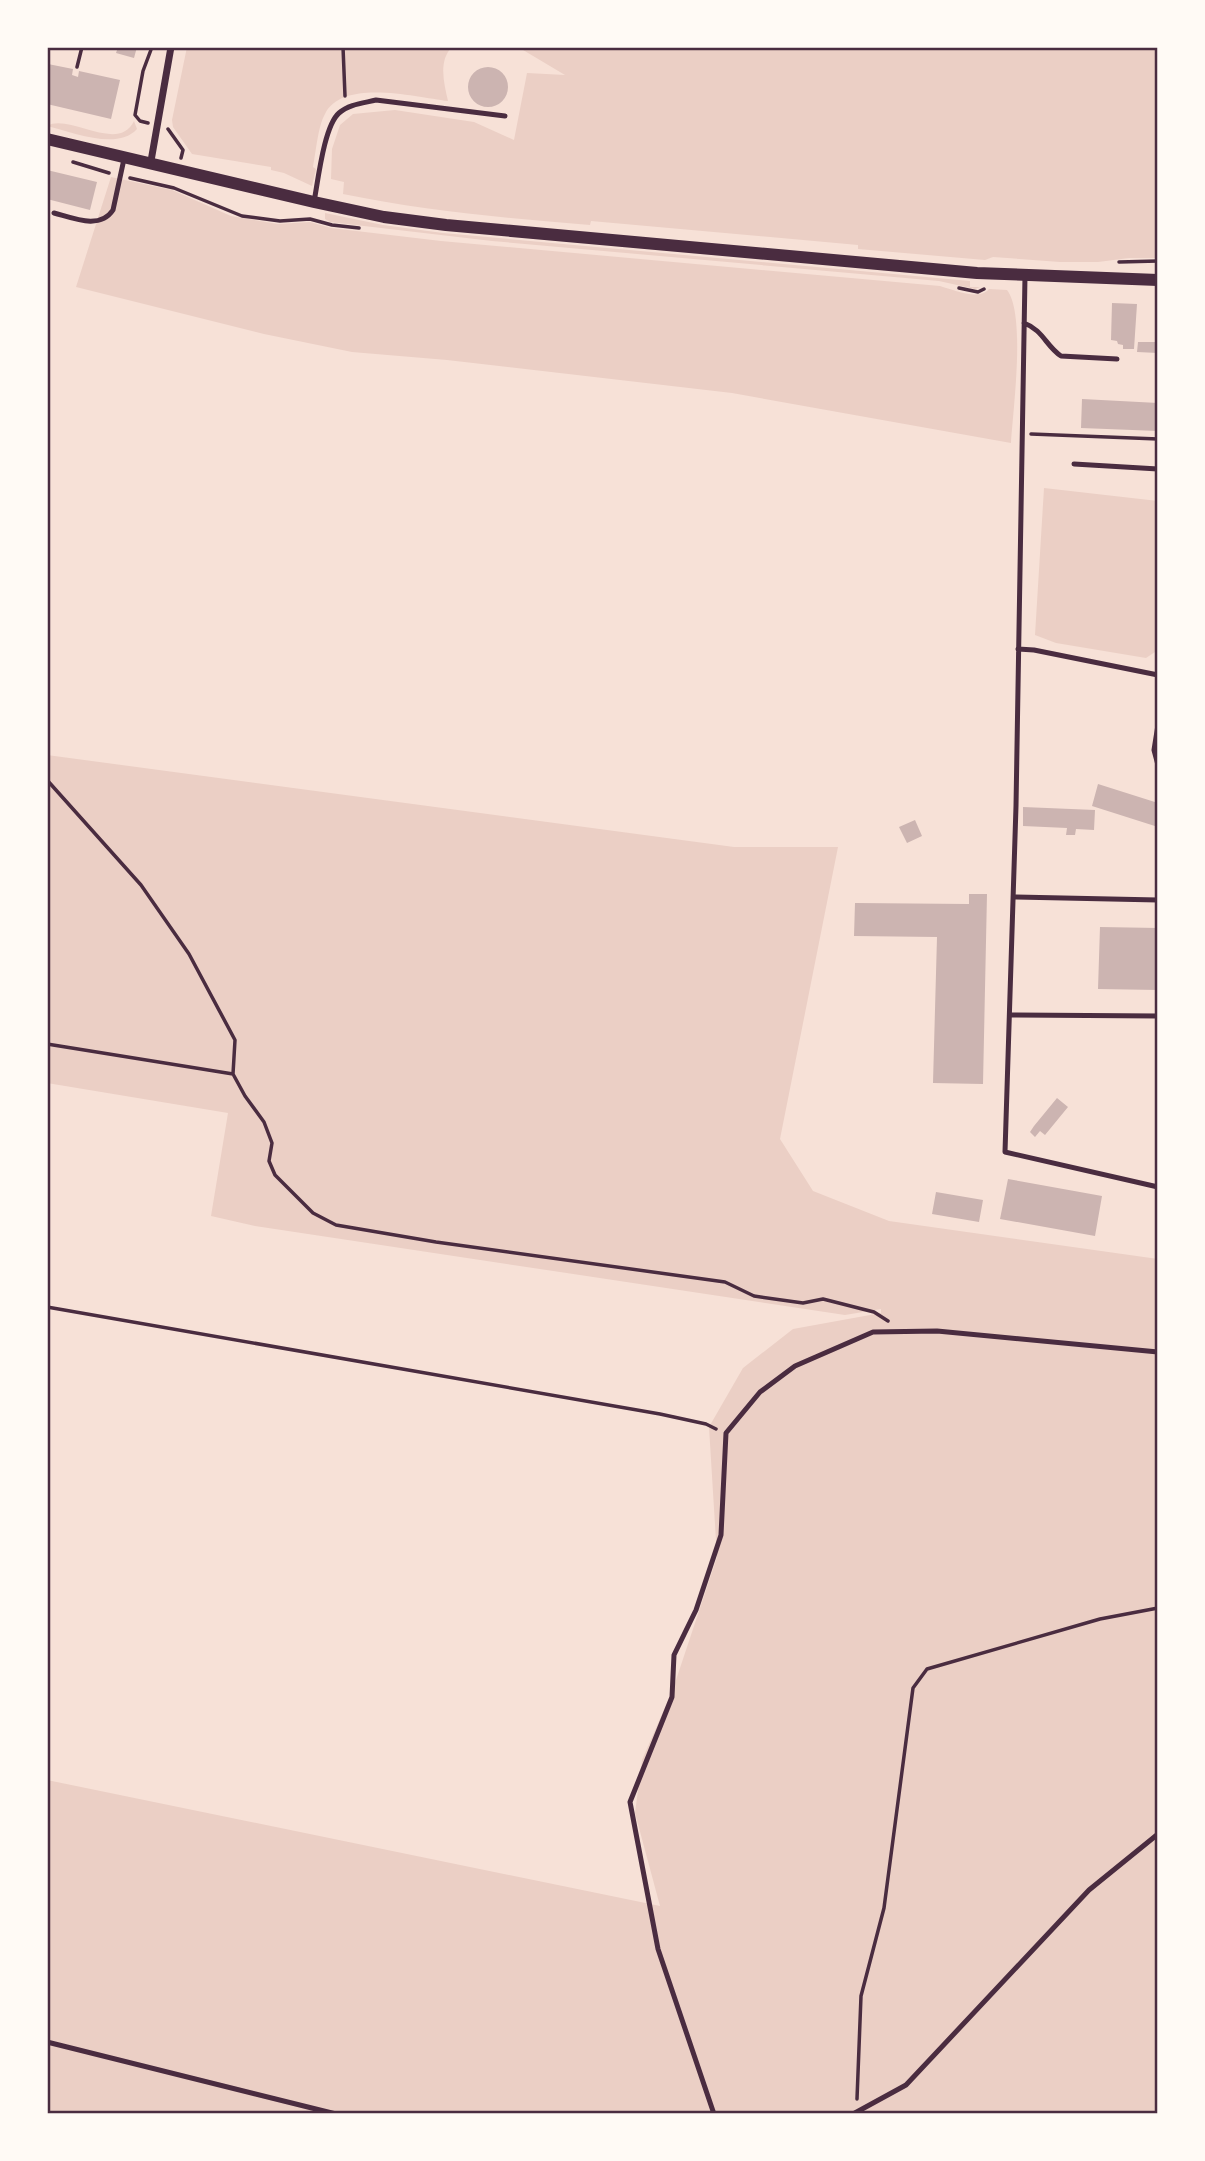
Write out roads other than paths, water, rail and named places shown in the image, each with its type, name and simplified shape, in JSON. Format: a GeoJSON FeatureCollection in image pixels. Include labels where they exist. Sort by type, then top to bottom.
{"type":"FeatureCollection","features":[{"type":"Feature","properties":{"kind":"street"},"geometry":{"type":"LineString","coordinates":[[151,162],[171,47]]}},
{"type":"Feature","properties":{"kind":"street"},"geometry":{"type":"LineString","coordinates":[[47,139],[384,217],[477,229],[1025,276],[1158,279]]}},
{"type":"Feature","properties":{"kind":"lane"},"geometry":{"type":"LineString","coordinates":[[314,202],[329,130],[338,113],[346,109],[376,100],[505,116]]}},
{"type":"Feature","properties":{"kind":"lane"},"geometry":{"type":"LineString","coordinates":[[54,213],[87,221],[101,221],[108,217],[113,210],[125,156]]}},
{"type":"Feature","properties":{"kind":"lane"},"geometry":{"type":"LineString","coordinates":[[1025,276],[1013,897],[1005,1152],[1158,1187]]}},
{"type":"Feature","properties":{"kind":"lane"},"geometry":{"type":"LineString","coordinates":[[1024,323],[1036,327],[1061,356],[1117,359]]}},
{"type":"Feature","properties":{"kind":"lane"},"geometry":{"type":"LineString","coordinates":[[1074,464],[1158,469]]}},
{"type":"Feature","properties":{"kind":"lane"},"geometry":{"type":"LineString","coordinates":[[1018,649],[1158,675]]}},
{"type":"Feature","properties":{"kind":"lane"},"geometry":{"type":"LineString","coordinates":[[1158,725],[1154,750],[1158,765]]}},
{"type":"Feature","properties":{"kind":"lane"},"geometry":{"type":"LineString","coordinates":[[1013,897],[1158,900]]}},
{"type":"Feature","properties":{"kind":"lane"},"geometry":{"type":"LineString","coordinates":[[1010,1015],[1158,1016]]}},
{"type":"Feature","properties":{"kind":"lane"},"geometry":{"type":"LineString","coordinates":[[714,2114],[658,1949],[629,1802],[671,1697],[674,1655],[696,1611],[721,1535],[726,1433],[760,1392],[795,1366],[873,1332],[937,1331],[1158,1352]]}},
{"type":"Feature","properties":{"kind":"lane"},"geometry":{"type":"LineString","coordinates":[[854,2112],[906,2085],[1088,1890],[1158,1834]]}},
{"type":"Feature","properties":{"kind":"lane"},"geometry":{"type":"LineString","coordinates":[[47,2042],[336,2114]]}}]}
